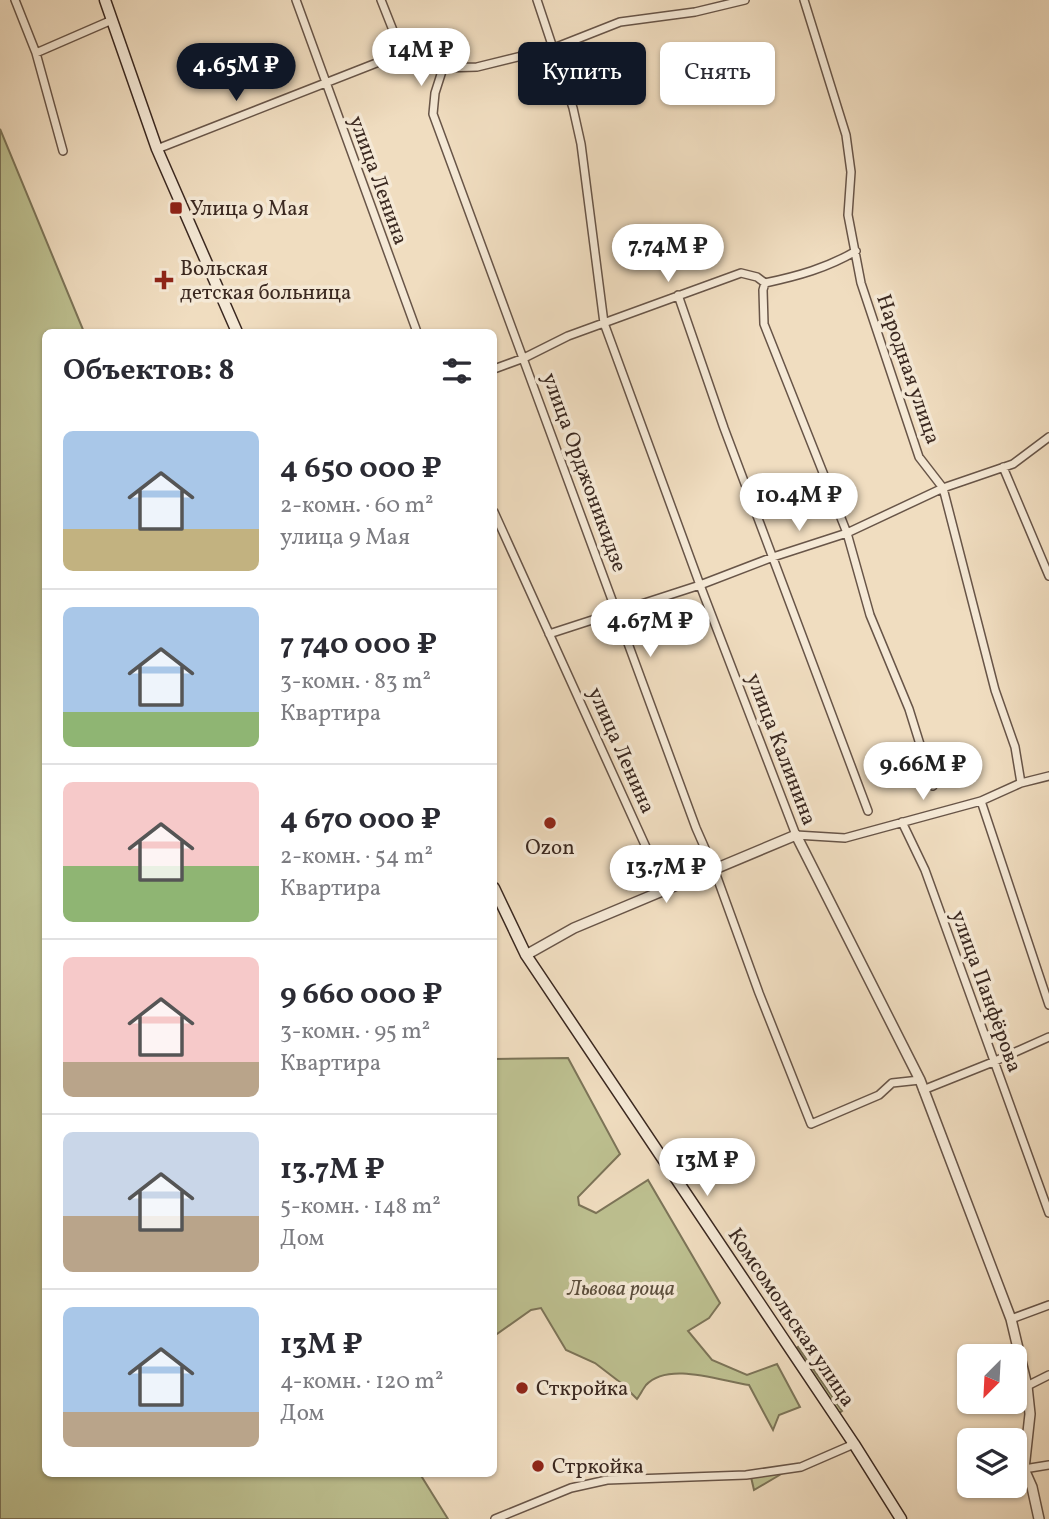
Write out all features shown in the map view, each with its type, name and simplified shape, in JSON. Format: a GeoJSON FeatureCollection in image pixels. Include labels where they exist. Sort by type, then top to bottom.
{"type":"FeatureCollection","features":[{"type":"Feature","properties":{"kind":"main road"},"geometry":{"type":"LineString","coordinates":[[105,0],[156,149],[236,329]]}},
{"type":"Feature","properties":{"kind":"main road","name":"Комсомольская улица"},"geometry":{"type":"LineString","coordinates":[[497,894],[526,955],[854,1444],[901,1519]]}},
{"type":"Feature","properties":{"kind":"street"},"geometry":{"type":"LineString","coordinates":[[15,0],[36,53],[64,152]]}},
{"type":"Feature","properties":{"kind":"street","name":"улица Ленина"},"geometry":{"type":"LineString","coordinates":[[296,0],[415,329]]}},
{"type":"Feature","properties":{"kind":"street"},"geometry":{"type":"LineString","coordinates":[[381,0],[402,53]]}},
{"type":"Feature","properties":{"kind":"street","name":"улица Калинина"},"geometry":{"type":"LineString","coordinates":[[537,0],[552,42]]}},
{"type":"Feature","properties":{"kind":"street"},"geometry":{"type":"LineString","coordinates":[[569,42],[620,22],[695,12],[745,0]]}},
{"type":"Feature","properties":{"kind":"street","name":"Народная улица"},"geometry":{"type":"LineString","coordinates":[[804,0],[846,135],[851,173],[848,215],[861,283],[919,457],[943,488],[995,690],[1015,747],[1021,783]]}},
{"type":"Feature","properties":{"kind":"street"},"geometry":{"type":"LineString","coordinates":[[36,53],[112,20]]}},
{"type":"Feature","properties":{"kind":"street"},"geometry":{"type":"LineString","coordinates":[[156,149],[402,53],[423,58],[443,68],[477,67],[518,57]]}},
{"type":"Feature","properties":{"kind":"street","name":"улица Орджоникидзе"},"geometry":{"type":"LineString","coordinates":[[443,68],[435,93],[433,114],[696,828],[811,1124],[879,1095],[892,1083],[920,1080]]}},
{"type":"Feature","properties":{"kind":"street","name":"улица Калинина"},"geometry":{"type":"LineString","coordinates":[[572,105],[580,144],[604,323],[700,586],[796,835],[920,1080],[1011,1319],[1017,1344]]}},
{"type":"Feature","properties":{"kind":"street"},"geometry":{"type":"LineString","coordinates":[[497,368],[568,336],[741,273],[757,277],[765,283],[797,277],[832,265],[856,251]]}},
{"type":"Feature","properties":{"kind":"street"},"geometry":{"type":"LineString","coordinates":[[765,283],[764,324],[847,533],[870,615],[909,709],[933,786]]}},
{"type":"Feature","properties":{"kind":"street"},"geometry":{"type":"LineString","coordinates":[[678,295],[724,428],[868,811]]}},
{"type":"Feature","properties":{"kind":"street"},"geometry":{"type":"LineString","coordinates":[[550,634],[700,586],[773,556],[847,533],[943,488],[1013,464],[1049,437]]}},
{"type":"Feature","properties":{"kind":"street"},"geometry":{"type":"LineString","coordinates":[[1003,467],[1049,576]]}},
{"type":"Feature","properties":{"kind":"street","name":"улица Ленина"},"geometry":{"type":"LineString","coordinates":[[497,519],[665,888]]}},
{"type":"Feature","properties":{"kind":"street"},"geometry":{"type":"LineString","coordinates":[[526,955],[573,928],[796,835],[845,838],[981,801],[1021,783],[1049,776]]}},
{"type":"Feature","properties":{"kind":"street"},"geometry":{"type":"LineString","coordinates":[[981,801],[1049,1005]]}},
{"type":"Feature","properties":{"kind":"street","name":"улица Панфёрова"},"geometry":{"type":"LineString","coordinates":[[902,822],[925,870],[1049,1213]]}},
{"type":"Feature","properties":{"kind":"street"},"geometry":{"type":"LineString","coordinates":[[923,1090],[1049,1037]]}},
{"type":"Feature","properties":{"kind":"street"},"geometry":{"type":"LineString","coordinates":[[1011,1319],[1049,1305]]}},
{"type":"Feature","properties":{"kind":"street"},"geometry":{"type":"LineString","coordinates":[[1027,1386],[1049,1375]]}},
{"type":"Feature","properties":{"kind":"street","name":"улица Калинина"},"geometry":{"type":"LineString","coordinates":[[1027,1386],[1030,1414],[1027,1442]]}},
{"type":"Feature","properties":{"kind":"street"},"geometry":{"type":"LineString","coordinates":[[495,1519],[571,1488],[607,1480],[746,1475],[801,1467],[854,1444]]}},
{"type":"Feature","properties":{"kind":"street"},"geometry":{"type":"LineString","coordinates":[[1027,1469],[1049,1465]]}},
{"type":"Feature","properties":{"kind":"street"},"geometry":{"type":"LineString","coordinates":[[1027,1476],[1039,1519]]}},
{"type":"Feature","properties":{"kind":"green space"},"geometry":{"type":"Polygon","coordinates":[[[0,129],[83,329],[42,329],[42,1477],[422,1477],[448,1519],[0,1519],[0,129]]]}},
{"type":"Feature","properties":{"kind":"green space","name":"Львова роща"},"geometry":{"type":"Polygon","coordinates":[[[568,1058],[620,1154],[578,1197],[579,1205],[596,1213],[648,1180],[720,1303],[709,1318],[688,1331],[712,1360],[747,1375],[777,1364],[800,1407],[779,1415],[773,1430],[749,1385],[695,1374],[667,1374],[646,1385],[637,1399],[595,1363],[566,1350],[541,1308],[531,1310],[497,1334],[497,1059],[568,1058]]]}},
{"type":"Feature","properties":{"kind":"green space"},"geometry":{"type":"Polygon","coordinates":[[[798,1347],[842,1411],[839,1413],[795,1349],[798,1347]]]}},
{"type":"Feature","properties":{"kind":"green space"},"geometry":{"type":"Polygon","coordinates":[[[783,1473],[754,1490],[751,1477],[783,1473]]]}},
{"type":"Feature","properties":{"kind":"place","name":"Улица 9 Мая"},"geometry":{"type":"Point","coordinates":[176,208]}},
{"type":"Feature","properties":{"kind":"place","name":"Вольская детская больница"},"geometry":{"type":"Point","coordinates":[164,280]}},
{"type":"Feature","properties":{"kind":"place","name":"Ozon"},"geometry":{"type":"Point","coordinates":[550,823]}},
{"type":"Feature","properties":{"kind":"place","name":"Сткройка"},"geometry":{"type":"Point","coordinates":[522,1388]}},
{"type":"Feature","properties":{"kind":"place","name":"Стркойка"},"geometry":{"type":"Point","coordinates":[538,1466]}}]}
